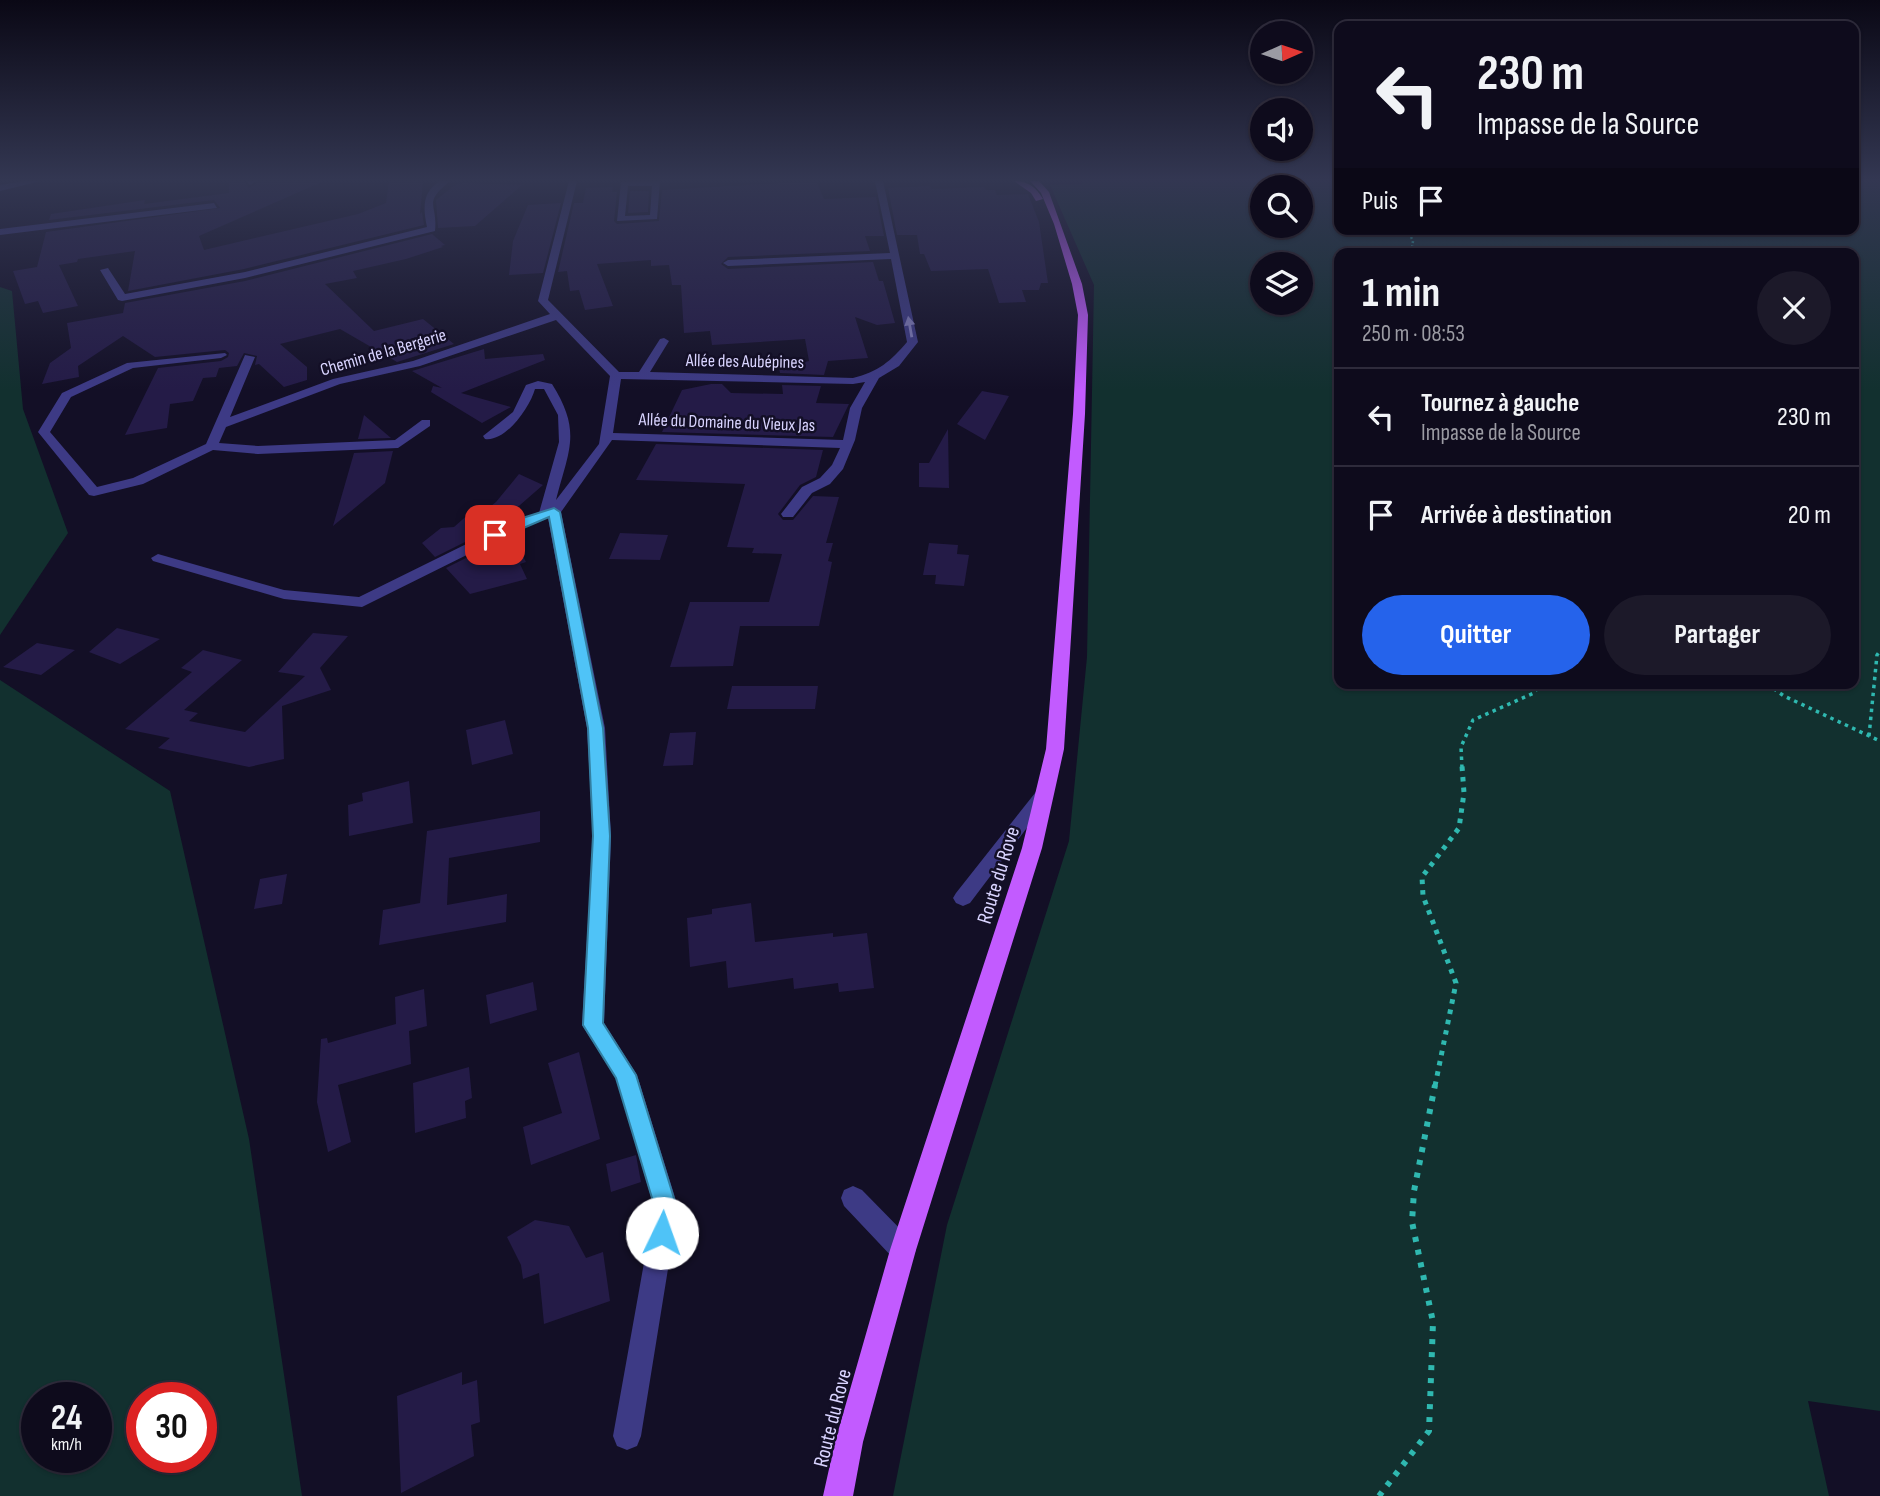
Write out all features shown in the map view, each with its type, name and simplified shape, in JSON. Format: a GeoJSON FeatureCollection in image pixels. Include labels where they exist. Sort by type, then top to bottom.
{"type":"FeatureCollection","features":[{"type":"Feature","properties":{"kind":"main road","name":"Route du Rove"},"geometry":{"type":"LineString","coordinates":[[838,1496],[849,1442],[904,1250],[1004,940],[1047,789],[1055,749],[1079,427],[1083,315],[1077,284],[1066,251]]}},
{"type":"Feature","properties":{"kind":"street"},"geometry":{"type":"LineString","coordinates":[[105,270],[122,298],[245,275],[343,251]]}},
{"type":"Feature","properties":{"kind":"street"},"geometry":{"type":"LineString","coordinates":[[158,558],[258,590],[338,602],[362,602],[518,524],[549,513],[604,444],[616,375],[543,301],[556,251]]}},
{"type":"Feature","properties":{"kind":"street"},"geometry":{"type":"LineString","coordinates":[[788,514],[807,490],[825,481],[838,466],[856,408],[874,376],[895,364],[913,342],[894,251]]}},
{"type":"Feature","properties":{"kind":"street"},"geometry":{"type":"LineString","coordinates":[[728,263],[895,256]]}},
{"type":"Feature","properties":{"kind":"street","name":"Chemin de la Bergerie"},"geometry":{"type":"LineString","coordinates":[[221,425],[337,382],[416,364],[556,316]]}},
{"type":"Feature","properties":{"kind":"street"},"geometry":{"type":"LineString","coordinates":[[642,376],[656,358],[664,341]]}},
{"type":"Feature","properties":{"kind":"street"},"geometry":{"type":"LineString","coordinates":[[221,355],[131,365],[66,395],[44,432],[94,492],[138,481],[211,446],[258,450],[398,444],[426,424]]}},
{"type":"Feature","properties":{"kind":"street"},"geometry":{"type":"LineString","coordinates":[[211,446],[249,357]]}},
{"type":"Feature","properties":{"kind":"street","name":"Allée des Aubépines"},"geometry":{"type":"LineString","coordinates":[[616,375],[853,381],[874,376]]}},
{"type":"Feature","properties":{"kind":"street"},"geometry":{"type":"LineString","coordinates":[[489,436],[517,415],[526,404],[530,387],[538,384],[548,386],[564,415],[565,442],[549,513],[596,728],[602,836],[593,1025],[626,1075],[666,1208],[627,1436]]}},
{"type":"Feature","properties":{"kind":"street","name":"Allée du Domaine du Vieux Jas"},"geometry":{"type":"LineString","coordinates":[[606,436],[847,444]]}},
{"type":"Feature","properties":{"kind":"street"},"geometry":{"type":"LineString","coordinates":[[963,898],[1047,789]]}},
{"type":"Feature","properties":{"kind":"street"},"geometry":{"type":"LineString","coordinates":[[853,1198],[904,1250]]}},
{"type":"Feature","properties":{"kind":"path"},"geometry":{"type":"LineString","coordinates":[[1869,736],[1877,655],[1880,651]]}},
{"type":"Feature","properties":{"kind":"path"},"geometry":{"type":"LineString","coordinates":[[1379,1496],[1429,1431],[1433,1322],[1412,1222],[1413,1191],[1456,983],[1423,896],[1422,877],[1459,828],[1464,793],[1461,747],[1473,720],[1534,693],[1537,689]]}},
{"type":"Feature","properties":{"kind":"path"},"geometry":{"type":"LineString","coordinates":[[1774,689],[1880,741]]}},
{"type":"Feature","properties":{"kind":"green space"},"geometry":{"type":"Polygon","coordinates":[[[1079,251],[1334,251],[1334,689],[1859,689],[1859,251],[1880,251],[1880,1411],[1808,1401],[1829,1496],[893,1496],[947,1225],[1069,841],[1087,657],[1094,285],[1079,251]]]}},
{"type":"Feature","properties":{"kind":"green space"},"geometry":{"type":"Polygon","coordinates":[[[0,287],[12,291],[23,409],[68,533],[0,635],[0,287]]]}},
{"type":"Feature","properties":{"kind":"green space"},"geometry":{"type":"Polygon","coordinates":[[[0,680],[170,791],[249,1139],[302,1496],[0,1496],[0,680]]]}},
{"type":"Feature","properties":{"kind":"building"},"geometry":{"type":"Polygon","coordinates":[[[41,251],[318,251],[244,269],[128,291],[135,251],[78,259],[77,262],[59,265],[78,306],[43,313],[38,301],[25,304],[13,271],[37,267],[41,251]]]}},
{"type":"Feature","properties":{"kind":"building"},"geometry":{"type":"Polygon","coordinates":[[[365,251],[431,251],[353,271],[357,278],[325,284],[374,331],[423,319],[454,344],[397,362],[340,329],[280,344],[307,367],[307,380],[284,387],[259,364],[255,365],[257,356],[244,353],[237,366],[219,368],[216,377],[203,378],[193,401],[170,404],[167,428],[125,435],[158,368],[221,361],[228,357],[229,353],[225,350],[155,357],[123,336],[78,366],[79,377],[42,384],[50,363],[71,348],[67,323],[123,313],[125,303],[245,281],[365,251]]]}},
{"type":"Feature","properties":{"kind":"building"},"geometry":{"type":"Polygon","coordinates":[[[512,251],[549,251],[543,273],[509,275],[512,251]]]}},
{"type":"Feature","properties":{"kind":"building"},"geometry":{"type":"Polygon","coordinates":[[[563,251],[870,251],[728,257],[721,264],[728,269],[873,262],[879,281],[883,281],[895,323],[877,325],[855,317],[868,358],[828,361],[824,375],[780,373],[779,368],[809,361],[805,339],[712,345],[710,331],[684,333],[681,285],[672,285],[669,265],[651,266],[651,260],[597,264],[613,306],[585,310],[579,290],[570,291],[567,271],[558,272],[563,251]]]}},
{"type":"Feature","properties":{"kind":"building"},"geometry":{"type":"Polygon","coordinates":[[[919,251],[1043,251],[1048,283],[1041,283],[1039,290],[1022,290],[1026,302],[999,303],[988,269],[931,271],[924,254],[920,254],[919,251]]]}},
{"type":"Feature","properties":{"kind":"building"},"geometry":{"type":"Polygon","coordinates":[[[484,349],[485,359],[543,354],[545,360],[461,393],[511,407],[482,423],[431,392],[433,386],[442,388],[412,371],[484,349]]]}},
{"type":"Feature","properties":{"kind":"building"},"geometry":{"type":"Polygon","coordinates":[[[722,384],[731,393],[783,394],[782,385],[821,386],[816,403],[849,404],[833,437],[662,432],[682,390],[722,384]]]}},
{"type":"Feature","properties":{"kind":"building"},"geometry":{"type":"Polygon","coordinates":[[[982,391],[1009,396],[985,440],[957,424],[982,391]]]}},
{"type":"Feature","properties":{"kind":"building"},"geometry":{"type":"Polygon","coordinates":[[[364,415],[391,438],[358,439],[364,415]]]}},
{"type":"Feature","properties":{"kind":"building"},"geometry":{"type":"Polygon","coordinates":[[[948,429],[949,488],[919,487],[919,463],[929,463],[948,429]]]}},
{"type":"Feature","properties":{"kind":"building"},"geometry":{"type":"Polygon","coordinates":[[[656,444],[823,450],[816,477],[800,485],[778,514],[783,520],[793,520],[813,496],[839,497],[826,543],[833,543],[828,561],[832,562],[819,626],[740,626],[733,666],[670,667],[690,602],[769,602],[782,554],[752,553],[754,548],[727,547],[745,484],[636,480],[656,444]]]}},
{"type":"Feature","properties":{"kind":"building"},"geometry":{"type":"Polygon","coordinates":[[[393,451],[385,483],[333,526],[354,453],[393,451]]]}},
{"type":"Feature","properties":{"kind":"building"},"geometry":{"type":"Polygon","coordinates":[[[519,474],[543,485],[504,519],[505,522],[435,557],[422,543],[441,528],[454,527],[471,512],[481,514],[496,502],[519,474]]]}},
{"type":"Feature","properties":{"kind":"building"},"geometry":{"type":"Polygon","coordinates":[[[620,533],[668,535],[660,560],[609,559],[620,533]]]}},
{"type":"Feature","properties":{"kind":"building"},"geometry":{"type":"Polygon","coordinates":[[[512,535],[526,562],[520,564],[527,579],[470,594],[446,568],[512,535]]]}},
{"type":"Feature","properties":{"kind":"building"},"geometry":{"type":"Polygon","coordinates":[[[929,543],[958,545],[957,554],[969,555],[964,586],[935,584],[936,575],[923,575],[929,543]]]}},
{"type":"Feature","properties":{"kind":"building"},"geometry":{"type":"Polygon","coordinates":[[[117,628],[160,639],[120,664],[89,652],[117,628]]]}},
{"type":"Feature","properties":{"kind":"building"},"geometry":{"type":"Polygon","coordinates":[[[313,633],[348,636],[320,668],[331,690],[282,706],[284,759],[249,767],[158,748],[170,738],[125,729],[192,672],[181,668],[203,650],[242,660],[184,710],[198,713],[189,721],[245,732],[305,676],[278,672],[313,633]]]}},
{"type":"Feature","properties":{"kind":"building"},"geometry":{"type":"Polygon","coordinates":[[[37,643],[75,650],[41,675],[3,667],[37,643]]]}},
{"type":"Feature","properties":{"kind":"building"},"geometry":{"type":"Polygon","coordinates":[[[732,686],[818,686],[815,709],[727,709],[732,686]]]}},
{"type":"Feature","properties":{"kind":"building"},"geometry":{"type":"Polygon","coordinates":[[[505,720],[513,754],[472,765],[466,730],[505,720]]]}},
{"type":"Feature","properties":{"kind":"building"},"geometry":{"type":"Polygon","coordinates":[[[696,732],[693,765],[663,766],[670,733],[696,732]]]}},
{"type":"Feature","properties":{"kind":"building"},"geometry":{"type":"Polygon","coordinates":[[[409,781],[413,823],[349,836],[348,805],[363,801],[362,793],[409,781]]]}},
{"type":"Feature","properties":{"kind":"building"},"geometry":{"type":"Polygon","coordinates":[[[540,811],[540,842],[449,858],[447,905],[507,894],[506,922],[379,945],[383,910],[420,903],[427,831],[540,811]]]}},
{"type":"Feature","properties":{"kind":"building"},"geometry":{"type":"Polygon","coordinates":[[[287,874],[282,904],[254,909],[260,879],[287,874]]]}},
{"type":"Feature","properties":{"kind":"building"},"geometry":{"type":"Polygon","coordinates":[[[751,903],[755,942],[833,933],[833,937],[867,933],[874,988],[839,992],[838,983],[794,989],[793,978],[728,988],[726,961],[690,967],[687,918],[712,914],[712,909],[751,903]]]}},
{"type":"Feature","properties":{"kind":"building"},"geometry":{"type":"Polygon","coordinates":[[[533,982],[537,1010],[490,1024],[486,995],[533,982]]]}},
{"type":"Feature","properties":{"kind":"building"},"geometry":{"type":"Polygon","coordinates":[[[424,989],[427,1026],[409,1031],[411,1064],[338,1085],[351,1142],[328,1152],[317,1102],[321,1039],[327,1038],[328,1043],[396,1024],[395,997],[424,989]]]}},
{"type":"Feature","properties":{"kind":"building"},"geometry":{"type":"Polygon","coordinates":[[[579,1052],[600,1139],[531,1165],[523,1127],[562,1113],[548,1063],[579,1052]]]}},
{"type":"Feature","properties":{"kind":"building"},"geometry":{"type":"Polygon","coordinates":[[[469,1067],[472,1098],[465,1101],[466,1118],[415,1133],[413,1083],[469,1067]]]}},
{"type":"Feature","properties":{"kind":"building"},"geometry":{"type":"Polygon","coordinates":[[[636,1155],[641,1182],[611,1192],[606,1164],[636,1155]]]}},
{"type":"Feature","properties":{"kind":"building"},"geometry":{"type":"Polygon","coordinates":[[[535,1220],[569,1226],[586,1258],[603,1252],[610,1301],[544,1324],[539,1273],[523,1279],[521,1265],[507,1237],[535,1220]]]}},
{"type":"Feature","properties":{"kind":"building"},"geometry":{"type":"Polygon","coordinates":[[[462,1372],[462,1385],[477,1380],[480,1422],[471,1425],[474,1456],[401,1493],[397,1396],[462,1372]]]}},
{"type":"Feature","properties":{"kind":"route"},"geometry":{"type":"LineString","coordinates":[[495,535],[554,512],[596,728],[602,836],[593,1025],[626,1075],[666,1208],[662,1233]]}}]}
